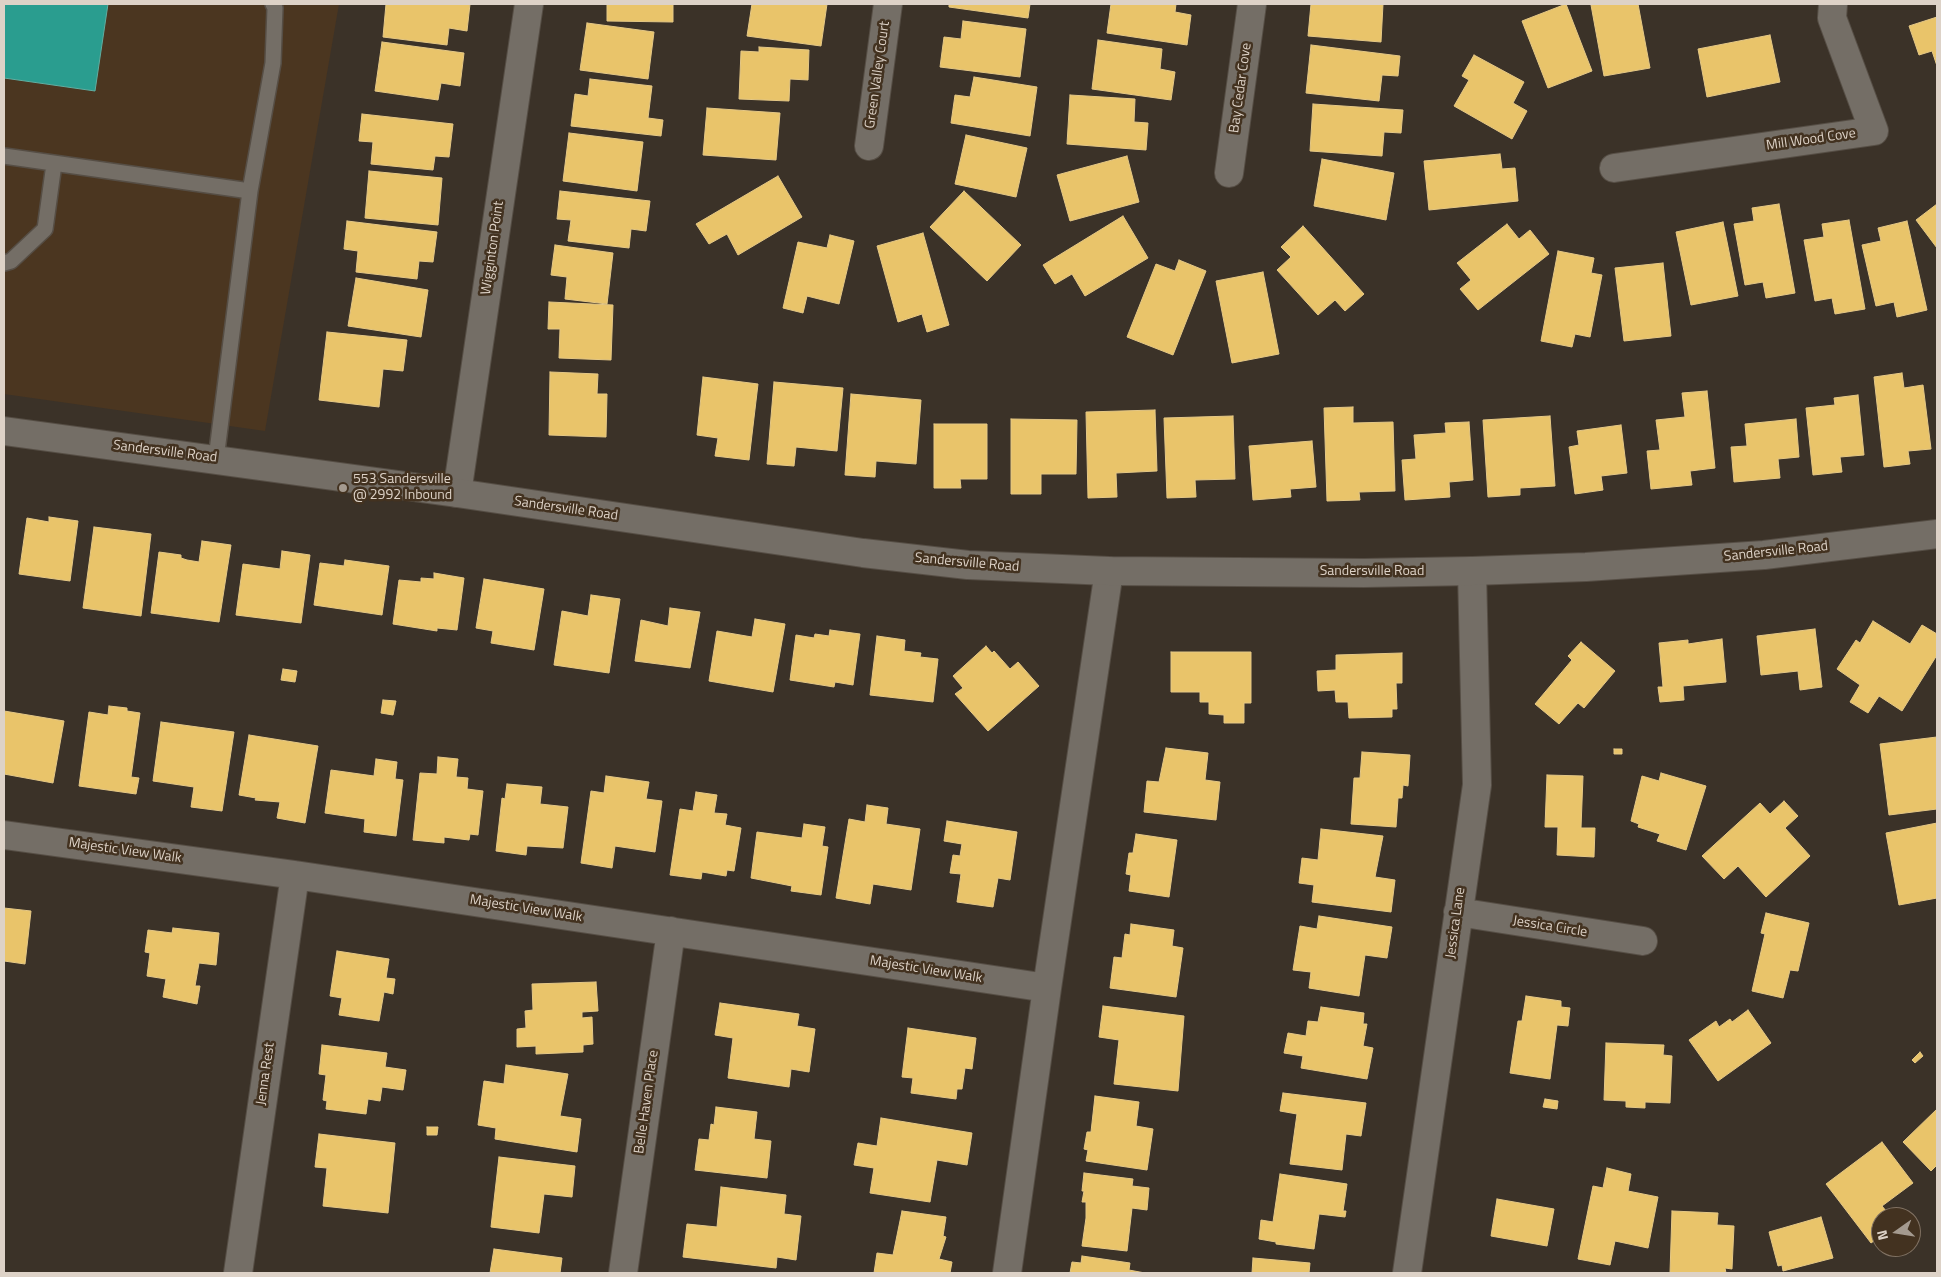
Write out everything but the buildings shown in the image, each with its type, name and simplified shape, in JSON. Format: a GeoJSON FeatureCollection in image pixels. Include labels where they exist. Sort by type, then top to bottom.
{"type":"FeatureCollection","features":[{"type":"Feature","properties":{"kind":"street","name":"Wigginton Point"},"geometry":{"type":"LineString","coordinates":[[457,492],[529,4]]}},
{"type":"Feature","properties":{"kind":"street","name":"Green Valley Court"},"geometry":{"type":"LineString","coordinates":[[869,146],[888,4]]}},
{"type":"Feature","properties":{"kind":"street","name":"Bay Cedar Cove"},"geometry":{"type":"LineString","coordinates":[[1229,173],[1252,4]]}},
{"type":"Feature","properties":{"kind":"street","name":"Mill Wood Cove"},"geometry":{"type":"LineString","coordinates":[[1614,168],[1874,131],[1832,18],[1833,4]]}},
{"type":"Feature","properties":{"kind":"street","name":"Sandersville Road"},"geometry":{"type":"LineString","coordinates":[[4,431],[457,492],[968,565],[1109,571],[1364,573],[1472,571],[1586,567],[1764,555],[1937,534]]}},
{"type":"Feature","properties":{"kind":"street"},"geometry":{"type":"LineString","coordinates":[[1007,1273],[1109,571]]}},
{"type":"Feature","properties":{"kind":"street","name":"Jessica Lane"},"geometry":{"type":"LineString","coordinates":[[1406,1273],[1477,785],[1472,571]]}},
{"type":"Feature","properties":{"kind":"street","name":"Majestic View Walk"},"geometry":{"type":"LineString","coordinates":[[4,835],[295,875],[1047,988]]}},
{"type":"Feature","properties":{"kind":"street","name":"Jenna Rest"},"geometry":{"type":"LineString","coordinates":[[238,1273],[295,875]]}},
{"type":"Feature","properties":{"kind":"street","name":"Jessica Circle"},"geometry":{"type":"LineString","coordinates":[[1458,912],[1643,942]]}},
{"type":"Feature","properties":{"kind":"street","name":"Belle Haven Place"},"geometry":{"type":"LineString","coordinates":[[623,1273],[671,931]]}},
{"type":"Feature","properties":{"kind":"lane"},"geometry":{"type":"LineString","coordinates":[[216,459],[250,191],[274,63],[276,8],[273,4]]}},
{"type":"Feature","properties":{"kind":"lane"},"geometry":{"type":"LineString","coordinates":[[4,156],[250,191]]}},
{"type":"Feature","properties":{"kind":"lane"},"geometry":{"type":"LineString","coordinates":[[4,263],[11,261],[45,229],[54,164]]}},
{"type":"Feature","properties":{"kind":"shaded area"},"geometry":{"type":"Polygon","coordinates":[[[4,4],[339,4],[265,431],[4,394],[4,4]]]}},
{"type":"Feature","properties":{"kind":"place","name":"553 Sandersville @ 2992 Inbound"},"geometry":{"type":"Point","coordinates":[343,488]}}]}
